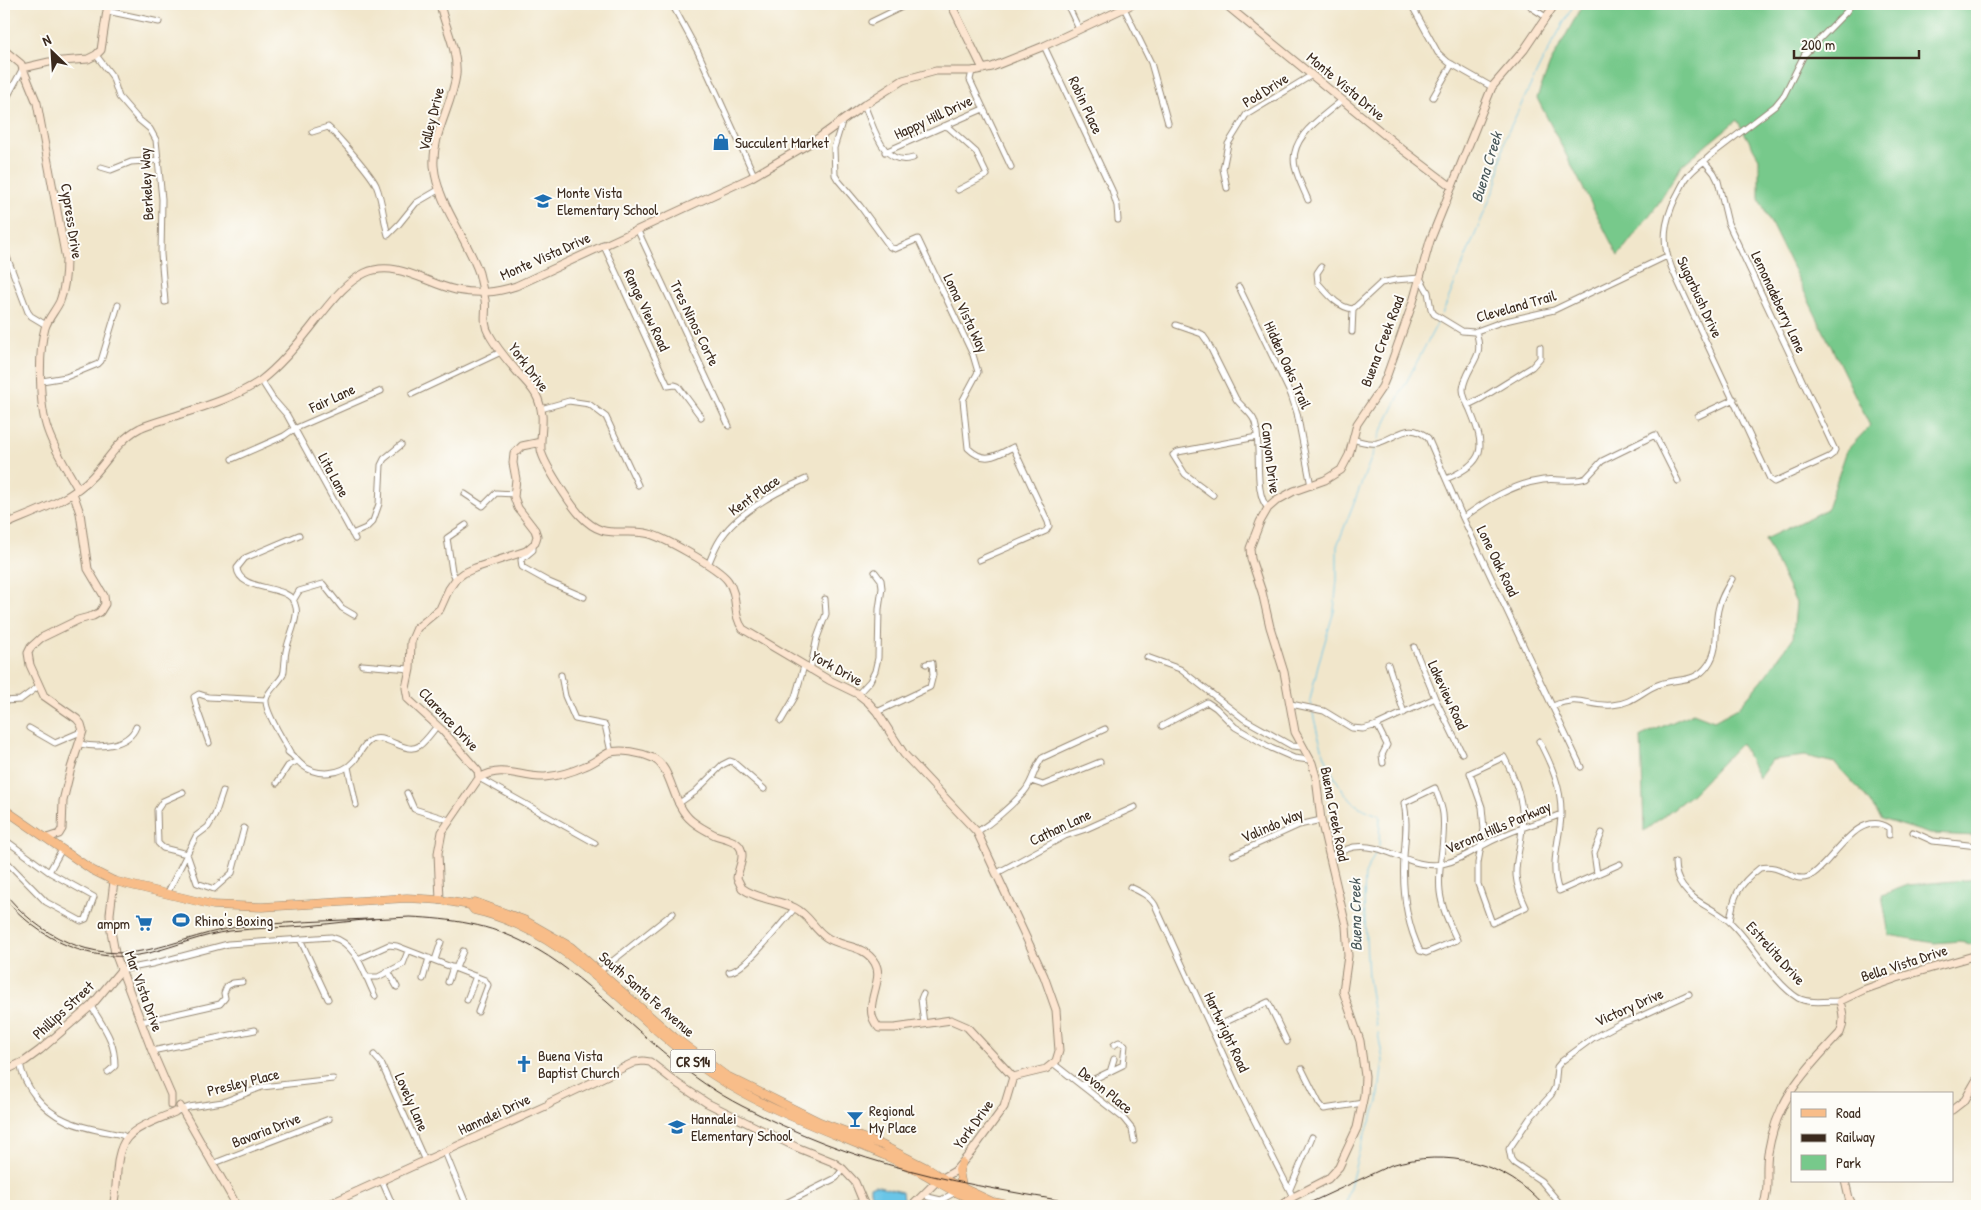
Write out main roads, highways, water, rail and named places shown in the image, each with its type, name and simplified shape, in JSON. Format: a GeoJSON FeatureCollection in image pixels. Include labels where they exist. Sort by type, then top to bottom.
{"type":"FeatureCollection","features":[{"type":"Feature","properties":{"kind":"main road","name":"South Santa Fe Avenue"},"geometry":{"type":"LineString","coordinates":[[4,808],[92,870],[114,881],[213,905],[241,908],[407,898],[440,900],[470,905],[476,902],[492,907],[527,921],[572,948],[674,1038],[725,1075],[820,1122],[882,1145],[926,1167],[940,1182]]}},
{"type":"Feature","properties":{"kind":"main road","name":"South Santa Fe Avenue"},"geometry":{"type":"LineString","coordinates":[[470,905],[474,910],[521,926],[567,952],[670,1042],[722,1081],[795,1118],[856,1143],[875,1146],[940,1182],[993,1202],[1010,1206]]}},
{"type":"Feature","properties":{"kind":"main road"},"geometry":{"type":"LineString","coordinates":[[959,1189],[959,1170],[962,1163]]}},
{"type":"Feature","properties":{"kind":"water"},"geometry":{"type":"Polygon","coordinates":[[[875,1185],[902,1192],[903,1199],[899,1206],[876,1206],[870,1191],[870,1186],[875,1185]]]}},
{"type":"Feature","properties":{"kind":"waterway","name":"Buena Creek"},"geometry":{"type":"LineString","coordinates":[[1442,314],[1497,182],[1505,138],[1541,64],[1574,4]]}},
{"type":"Feature","properties":{"kind":"waterway","name":"Buena Creek"},"geometry":{"type":"LineString","coordinates":[[1378,439],[1439,320]]}},
{"type":"Feature","properties":{"kind":"waterway","name":"Buena Creek"},"geometry":{"type":"LineString","coordinates":[[1312,706],[1310,700],[1318,665],[1334,611],[1337,580],[1337,546],[1376,446]]}},
{"type":"Feature","properties":{"kind":"waterway","name":"Buena Creek"},"geometry":{"type":"LineString","coordinates":[[1313,713],[1318,736],[1336,780],[1356,804],[1380,816],[1379,846]]}},
{"type":"Feature","properties":{"kind":"waterway","name":"Buena Creek"},"geometry":{"type":"LineString","coordinates":[[1376,852],[1365,874],[1364,900],[1368,978],[1376,1026]]}},
{"type":"Feature","properties":{"kind":"waterway","name":"Buena Creek"},"geometry":{"type":"LineString","coordinates":[[1345,1206],[1361,1144],[1378,1102],[1383,1060],[1378,1033]]}},
{"type":"Feature","properties":{"kind":"tram line"},"geometry":{"type":"LineString","coordinates":[[4,897],[33,926],[50,937],[68,946],[108,956],[149,953],[230,931],[374,919]]}},
{"type":"Feature","properties":{"kind":"railway"},"geometry":{"type":"LineString","coordinates":[[4,892],[18,908],[49,933],[86,949],[106,952],[126,953],[147,950],[233,928],[287,923],[410,917],[440,919],[485,927],[513,937],[549,956],[588,986],[688,1072],[723,1096],[782,1125],[845,1151],[909,1170],[977,1186],[1092,1206]]}},
{"type":"Feature","properties":{"kind":"railway"},"geometry":{"type":"LineString","coordinates":[[1303,1206],[1391,1165],[1433,1158],[1454,1159],[1494,1169],[1529,1191],[1544,1206]]}},
{"type":"Feature","properties":{"kind":"place","name":"Succulent Market"},"geometry":{"type":"Point","coordinates":[721,142]}},
{"type":"Feature","properties":{"kind":"place","name":"Monte Vista Elementary School"},"geometry":{"type":"Point","coordinates":[543,201]}},
{"type":"Feature","properties":{"kind":"place","name":"Rhino's Boxing"},"geometry":{"type":"Point","coordinates":[181,920]}},
{"type":"Feature","properties":{"kind":"place","name":"ampm"},"geometry":{"type":"Point","coordinates":[144,923]}},
{"type":"Feature","properties":{"kind":"place","name":"Buena Vista Baptist Church"},"geometry":{"type":"Point","coordinates":[524,1064]}},
{"type":"Feature","properties":{"kind":"place","name":"Regional My Place"},"geometry":{"type":"Point","coordinates":[855,1119]}},
{"type":"Feature","properties":{"kind":"place","name":"Hannalei Elementary School"},"geometry":{"type":"Point","coordinates":[677,1127]}}]}
